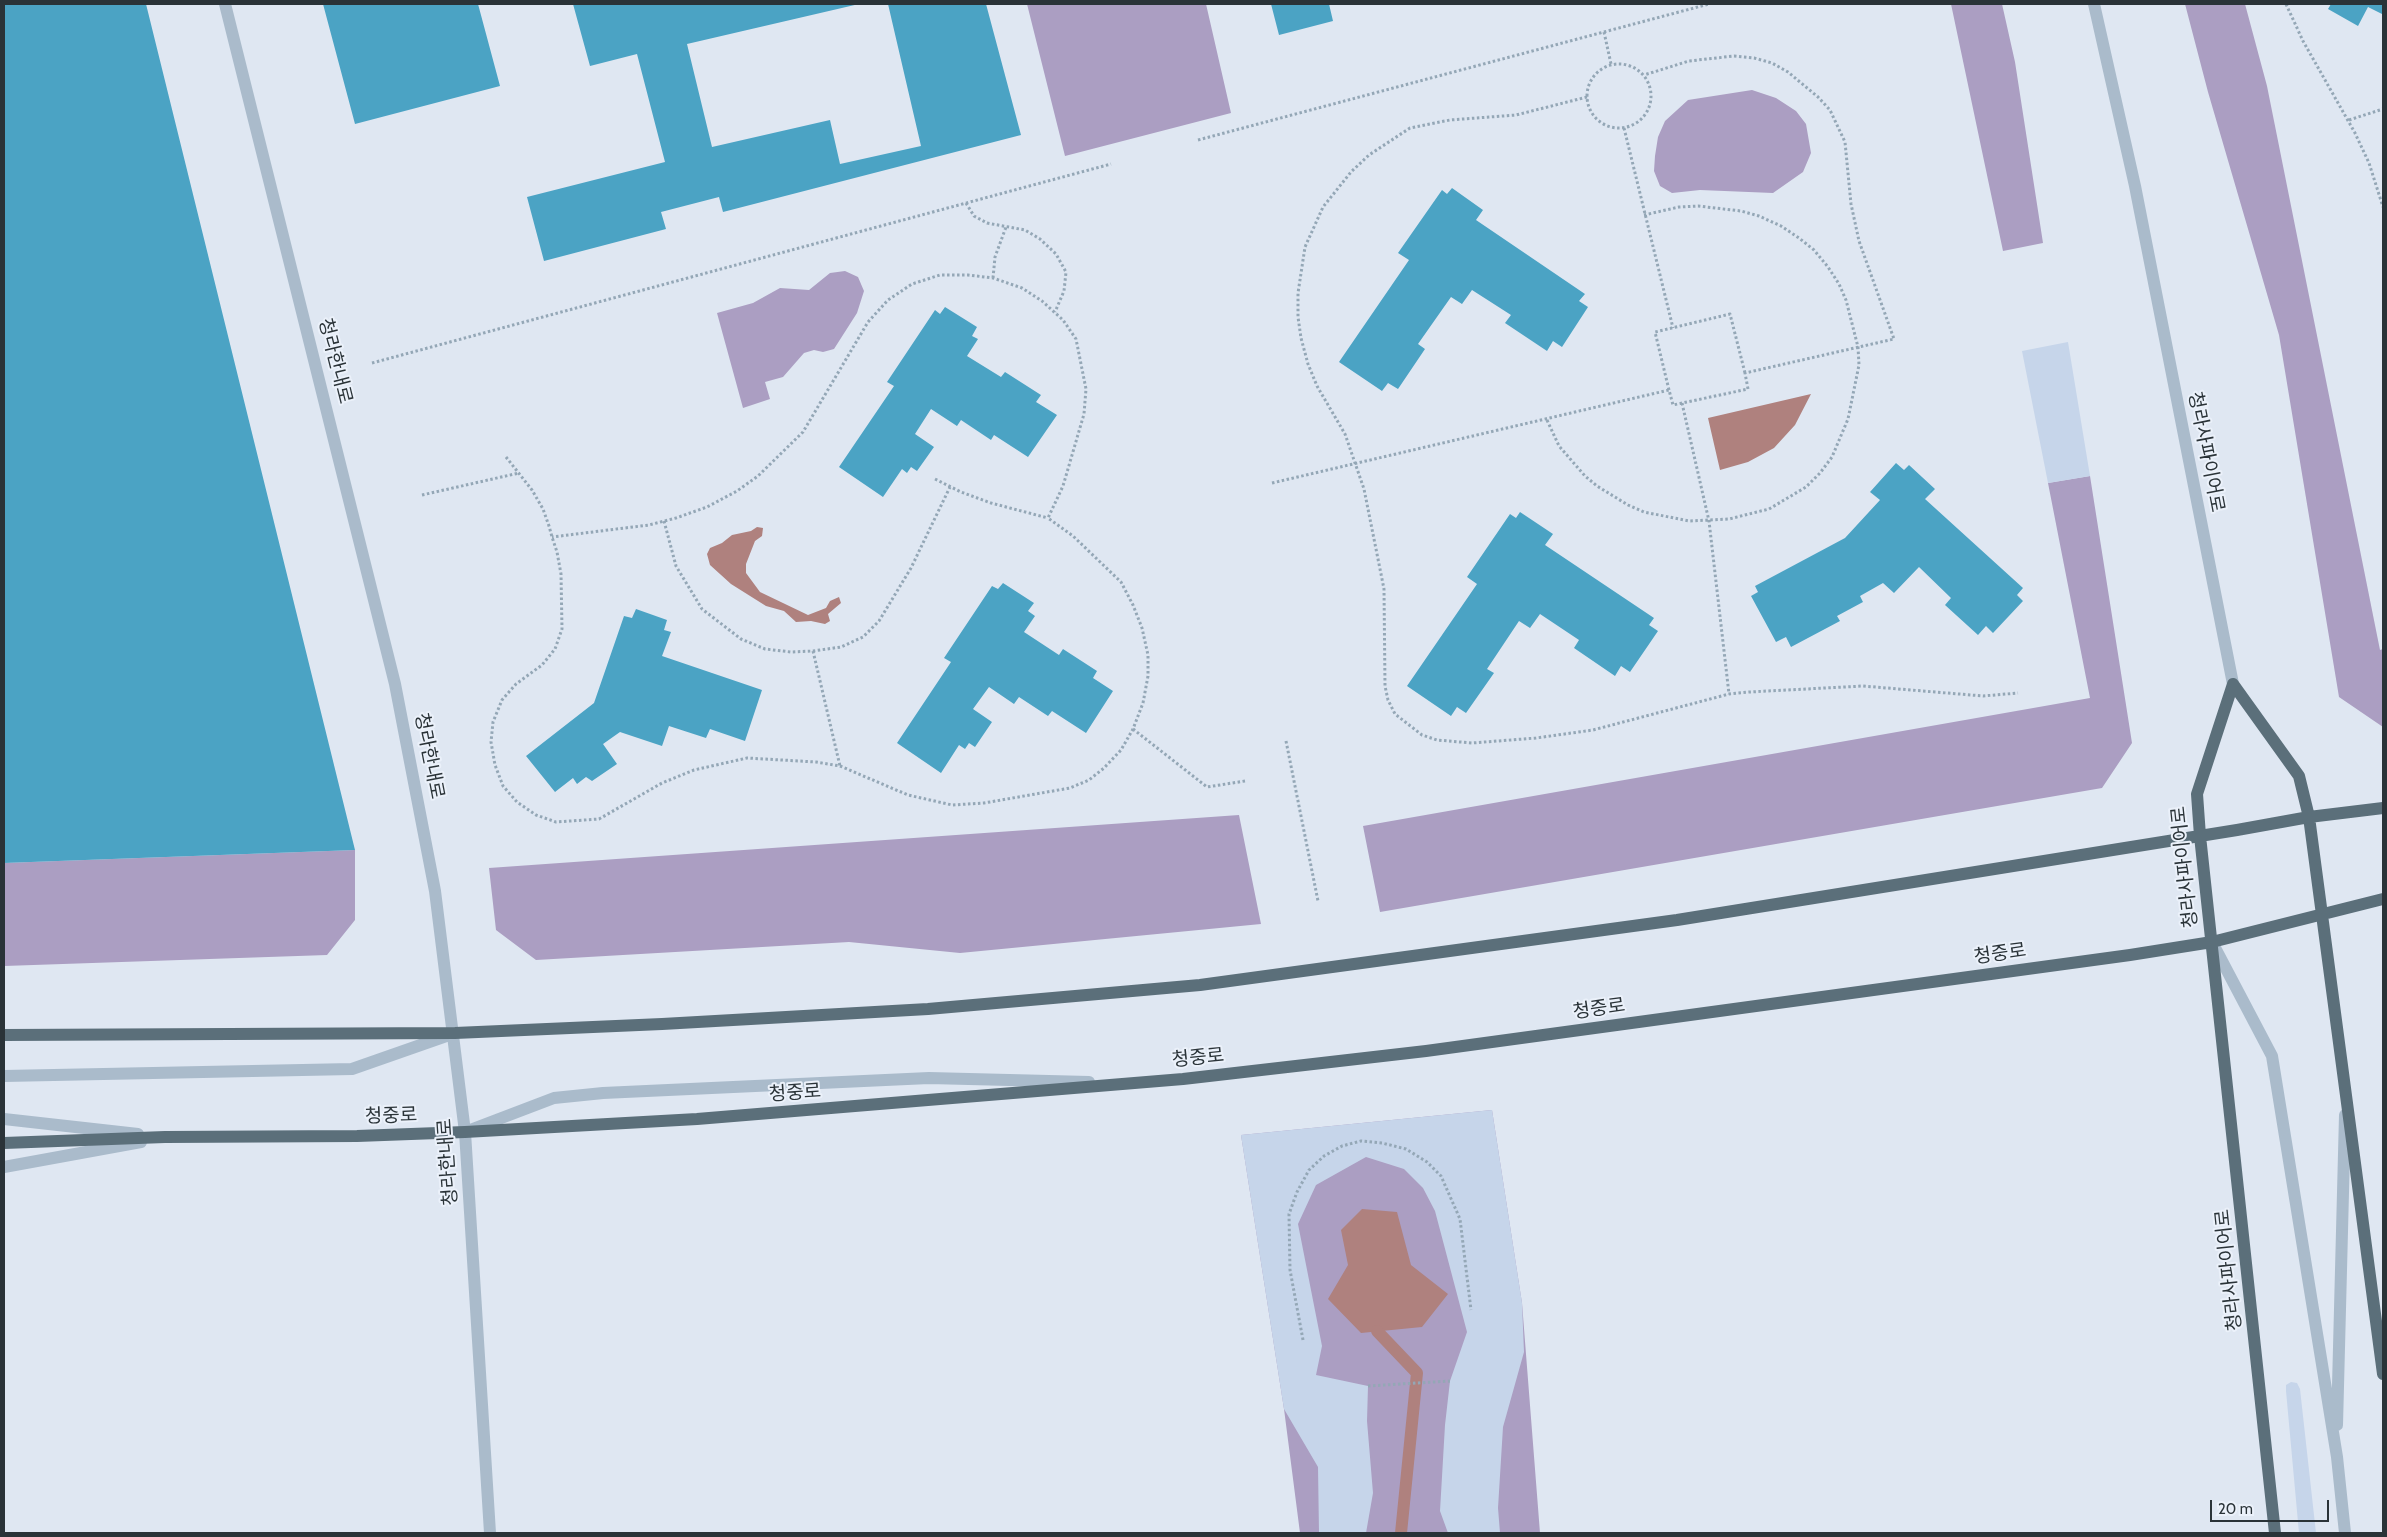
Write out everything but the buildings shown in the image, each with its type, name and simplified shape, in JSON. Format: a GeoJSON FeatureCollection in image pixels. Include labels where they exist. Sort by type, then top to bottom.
{"type":"FeatureCollection","features":[{"type":"Feature","properties":{"kind":"main road"},"geometry":{"type":"LineString","coordinates":[[2233,684],[2299,776],[2309,817],[2346,1082],[2383,1374]]}},
{"type":"Feature","properties":{"kind":"main road","name":"청라사파이어로"},"geometry":{"type":"LineString","coordinates":[[2233,684],[2197,794],[2275,1533]]}},
{"type":"Feature","properties":{"kind":"main road"},"geometry":{"type":"LineString","coordinates":[[7,1032],[455,1033],[802,1017],[928,1009],[1200,985],[1667,922],[2309,817],[2381,808]]}},
{"type":"Feature","properties":{"kind":"main road","name":"청중로"},"geometry":{"type":"LineString","coordinates":[[4,1143],[165,1137],[357,1136],[466,1132],[697,1119],[1183,1079],[1426,1052],[2130,956],[2212,942],[2383,899]]}},
{"type":"Feature","properties":{"kind":"street","name":"청라한내로"},"geometry":{"type":"LineString","coordinates":[[225,4],[396,684],[435,891],[455,1033],[466,1132],[490,1533]]}},
{"type":"Feature","properties":{"kind":"street","name":"청라사파이어로"},"geometry":{"type":"LineString","coordinates":[[2094,4],[2135,186],[2233,684]]}},
{"type":"Feature","properties":{"kind":"street"},"geometry":{"type":"LineString","coordinates":[[2212,942],[2272,1056],[2336,1457],[2345,1533]]}},
{"type":"Feature","properties":{"kind":"street"},"geometry":{"type":"LineString","coordinates":[[4,1076],[352,1070],[455,1033]]}},
{"type":"Feature","properties":{"kind":"street"},"geometry":{"type":"LineString","coordinates":[[466,1132],[554,1098],[603,1093],[929,1078],[1118,1083]]}},
{"type":"Feature","properties":{"kind":"street"},"geometry":{"type":"LineString","coordinates":[[2336,1457],[2346,1082]]}},
{"type":"Feature","properties":{"kind":"street"},"geometry":{"type":"LineString","coordinates":[[4,1119],[165,1137]]}},
{"type":"Feature","properties":{"kind":"street"},"geometry":{"type":"LineString","coordinates":[[4,1168],[165,1137]]}},
{"type":"Feature","properties":{"kind":"path"},"geometry":{"type":"LineString","coordinates":[[1198,140],[1709,4]]}},
{"type":"Feature","properties":{"kind":"path"},"geometry":{"type":"LineString","coordinates":[[2286,4],[2303,41],[2349,120],[2369,163],[2383,207]]}},
{"type":"Feature","properties":{"kind":"path"},"geometry":{"type":"LineString","coordinates":[[1604,32],[1611,64]]}},
{"type":"Feature","properties":{"kind":"path"},"geometry":{"type":"LineString","coordinates":[[1644,75],[1689,61],[1734,56],[1754,58],[1772,63],[1788,72],[1811,90],[1830,110],[1845,142],[1851,204],[1860,241],[1894,339],[1745,373]]}},
{"type":"Feature","properties":{"kind":"path"},"geometry":{"type":"LineString","coordinates":[[1611,64],[1632,66],[1644,75],[1651,90],[1652,100],[1649,110],[1634,125],[1624,128],[1613,127],[1599,120],[1589,107],[1587,97],[1588,86],[1601,69],[1611,64]]}},
{"type":"Feature","properties":{"kind":"path"},"geometry":{"type":"LineString","coordinates":[[1587,97],[1516,115],[1450,120],[1410,128],[1369,155],[1351,172],[1323,207],[1305,247],[1298,293],[1298,317],[1308,364],[1320,392],[1345,434],[1356,464],[1376,540],[1384,589],[1385,686],[1388,700],[1395,714],[1422,734],[1454,743],[1536,738],[1593,730],[1729,694],[1826,686],[1896,688],[1983,696],[2018,693]]}},
{"type":"Feature","properties":{"kind":"path"},"geometry":{"type":"LineString","coordinates":[[2349,120],[2383,109]]}},
{"type":"Feature","properties":{"kind":"path"},"geometry":{"type":"LineString","coordinates":[[1624,128],[1672,328]]}},
{"type":"Feature","properties":{"kind":"path"},"geometry":{"type":"LineString","coordinates":[[372,363],[1111,164]]}},
{"type":"Feature","properties":{"kind":"path"},"geometry":{"type":"LineString","coordinates":[[966,203],[974,216],[986,223],[1025,230],[1040,239],[1056,254],[1066,272],[1064,291],[1055,312]]}},
{"type":"Feature","properties":{"kind":"path"},"geometry":{"type":"LineString","coordinates":[[1547,420],[1559,446],[1585,476],[1612,496],[1644,512],[1666,518],[1709,521],[1749,516],[1769,509],[1806,487],[1832,457],[1848,420],[1857,381],[1858,348],[1850,314],[1839,284],[1814,250],[1781,226],[1741,211],[1698,206],[1679,207],[1644,215]]}},
{"type":"Feature","properties":{"kind":"path"},"geometry":{"type":"LineString","coordinates":[[993,278],[994,257],[1006,227]]}},
{"type":"Feature","properties":{"kind":"path"},"geometry":{"type":"LineString","coordinates":[[552,537],[664,521],[707,507],[737,491],[784,452],[803,432],[868,322],[888,300],[912,284],[940,275],[968,275],[993,278],[1022,288],[1055,312],[1076,339],[1086,389],[1084,414],[1076,447],[1063,486],[1048,518]]}},
{"type":"Feature","properties":{"kind":"path"},"geometry":{"type":"LineString","coordinates":[[1730,314],[1745,373],[1748,389],[1673,405],[1655,332],[1730,314]]}},
{"type":"Feature","properties":{"kind":"path"},"geometry":{"type":"LineString","coordinates":[[1272,483],[1669,390]]}},
{"type":"Feature","properties":{"kind":"path"},"geometry":{"type":"LineString","coordinates":[[1682,403],[1709,521],[1729,694]]}},
{"type":"Feature","properties":{"kind":"path"},"geometry":{"type":"LineString","coordinates":[[506,457],[543,509],[561,574],[562,630],[555,649],[542,666],[516,684],[502,700],[493,722],[491,742],[495,765],[503,786],[517,802],[536,815],[556,822],[599,819],[640,794],[694,770],[747,758],[816,762],[840,766],[916,797],[952,805],[984,803],[1070,788],[1089,780],[1104,768],[1121,750],[1133,728],[1143,703],[1148,676],[1148,655],[1142,628],[1121,582],[1078,541],[1048,518],[992,504],[935,479]]}},
{"type":"Feature","properties":{"kind":"path"},"geometry":{"type":"LineString","coordinates":[[422,495],[519,473]]}},
{"type":"Feature","properties":{"kind":"path"},"geometry":{"type":"LineString","coordinates":[[664,521],[676,566],[702,609],[741,639],[765,649],[813,652],[841,647],[863,637],[879,621],[911,568],[950,487]]}},
{"type":"Feature","properties":{"kind":"path"},"geometry":{"type":"LineString","coordinates":[[813,652],[840,766]]}},
{"type":"Feature","properties":{"kind":"path"},"geometry":{"type":"LineString","coordinates":[[1133,728],[1207,787],[1245,781]]}},
{"type":"Feature","properties":{"kind":"path"},"geometry":{"type":"LineString","coordinates":[[1286,740],[1318,901]]}},
{"type":"Feature","properties":{"kind":"path"},"geometry":{"type":"LineString","coordinates":[[1303,1340],[1290,1270],[1289,1214],[1297,1192],[1309,1170],[1324,1156],[1342,1146],[1361,1141],[1382,1143],[1406,1149],[1426,1162],[1441,1176],[1460,1219],[1471,1310]]}},
{"type":"Feature","properties":{"kind":"path"},"geometry":{"type":"LineString","coordinates":[[1368,1386],[1450,1381]]}},
{"type":"Feature","properties":{"kind":"shaded area"},"geometry":{"type":"Polygon","coordinates":[[[1027,4],[1206,4],[1231,113],[1065,156],[1027,4]]]}},
{"type":"Feature","properties":{"kind":"shaded area"},"geometry":{"type":"Polygon","coordinates":[[[1951,4],[2002,4],[2015,62],[2043,243],[2003,251],[1951,4]]]}},
{"type":"Feature","properties":{"kind":"shaded area"},"geometry":{"type":"Polygon","coordinates":[[[2185,4],[2245,4],[2267,86],[2380,650],[2383,649],[2383,727],[2339,697],[2279,335],[2208,92],[2185,4]]]}},
{"type":"Feature","properties":{"kind":"shaded area"},"geometry":{"type":"Polygon","coordinates":[[[1752,90],[1776,98],[1796,111],[1806,124],[1811,153],[1803,172],[1773,193],[1700,190],[1672,193],[1660,186],[1654,171],[1655,156],[1658,137],[1665,121],[1688,100],[1752,90]]]}},
{"type":"Feature","properties":{"kind":"shaded area"},"geometry":{"type":"Polygon","coordinates":[[[845,271],[858,277],[864,291],[857,313],[834,349],[823,352],[814,350],[804,353],[783,377],[765,382],[770,399],[743,408],[717,313],[753,303],[780,288],[809,290],[830,273],[845,271]]]}},
{"type":"Feature","properties":{"kind":"shaded area"},"geometry":{"type":"Polygon","coordinates":[[[2068,342],[2090,476],[2048,483],[2022,351],[2068,342]]]}},
{"type":"Feature","properties":{"kind":"shaded area"},"geometry":{"type":"Polygon","coordinates":[[[1811,394],[1795,425],[1774,448],[1748,462],[1720,470],[1708,418],[1811,394]]]}},
{"type":"Feature","properties":{"kind":"shaded area"},"geometry":{"type":"Polygon","coordinates":[[[2090,476],[2132,743],[2102,788],[1380,912],[1363,826],[2090,698],[2048,483],[2090,476]]]}},
{"type":"Feature","properties":{"kind":"shaded area"},"geometry":{"type":"Polygon","coordinates":[[[757,527],[763,528],[762,536],[755,541],[746,564],[746,573],[760,592],[808,615],[826,608],[830,601],[839,597],[841,603],[828,614],[830,621],[825,624],[811,621],[796,622],[784,611],[766,606],[731,584],[710,565],[707,554],[710,548],[722,543],[732,535],[751,531],[757,527]]]}},
{"type":"Feature","properties":{"kind":"shaded area"},"geometry":{"type":"Polygon","coordinates":[[[1239,815],[1261,924],[960,953],[849,942],[536,960],[496,930],[489,868],[1239,815]]]}},
{"type":"Feature","properties":{"kind":"shaded area"},"geometry":{"type":"Polygon","coordinates":[[[355,850],[355,920],[327,955],[4,966],[4,863],[355,850]]]}},
{"type":"Feature","properties":{"kind":"shaded area"},"geometry":{"type":"Polygon","coordinates":[[[1492,1110],[1522,1303],[1540,1533],[1300,1533],[1284,1409],[1241,1135],[1492,1110]]]}},
{"type":"Feature","properties":{"kind":"shaded area"},"geometry":{"type":"Polygon","coordinates":[[[1492,1110],[1522,1303],[1524,1352],[1503,1427],[1498,1508],[1500,1533],[1448,1533],[1440,1511],[1445,1425],[1450,1381],[1467,1332],[1435,1211],[1423,1188],[1404,1169],[1366,1157],[1316,1185],[1298,1224],[1322,1346],[1316,1375],[1368,1386],[1367,1421],[1373,1493],[1366,1533],[1319,1533],[1318,1467],[1284,1409],[1241,1135],[1492,1110]]]}},
{"type":"Feature","properties":{"kind":"shaded area"},"geometry":{"type":"Polygon","coordinates":[[[1362,1209],[1397,1212],[1411,1265],[1448,1294],[1422,1327],[1361,1333],[1328,1299],[1348,1265],[1341,1230],[1362,1209]]]}},
{"type":"Feature","properties":{"kind":"shaded area"},"geometry":{"type":"Polygon","coordinates":[[[2291,1382],[2297,1383],[2300,1389],[2316,1533],[2299,1533],[2286,1391],[2286,1385],[2291,1382]]]}},
{"type":"Feature","properties":{"kind":"waterway"},"geometry":{"type":"LineString","coordinates":[[1377,1331],[1417,1373],[1401,1533]]}}]}
